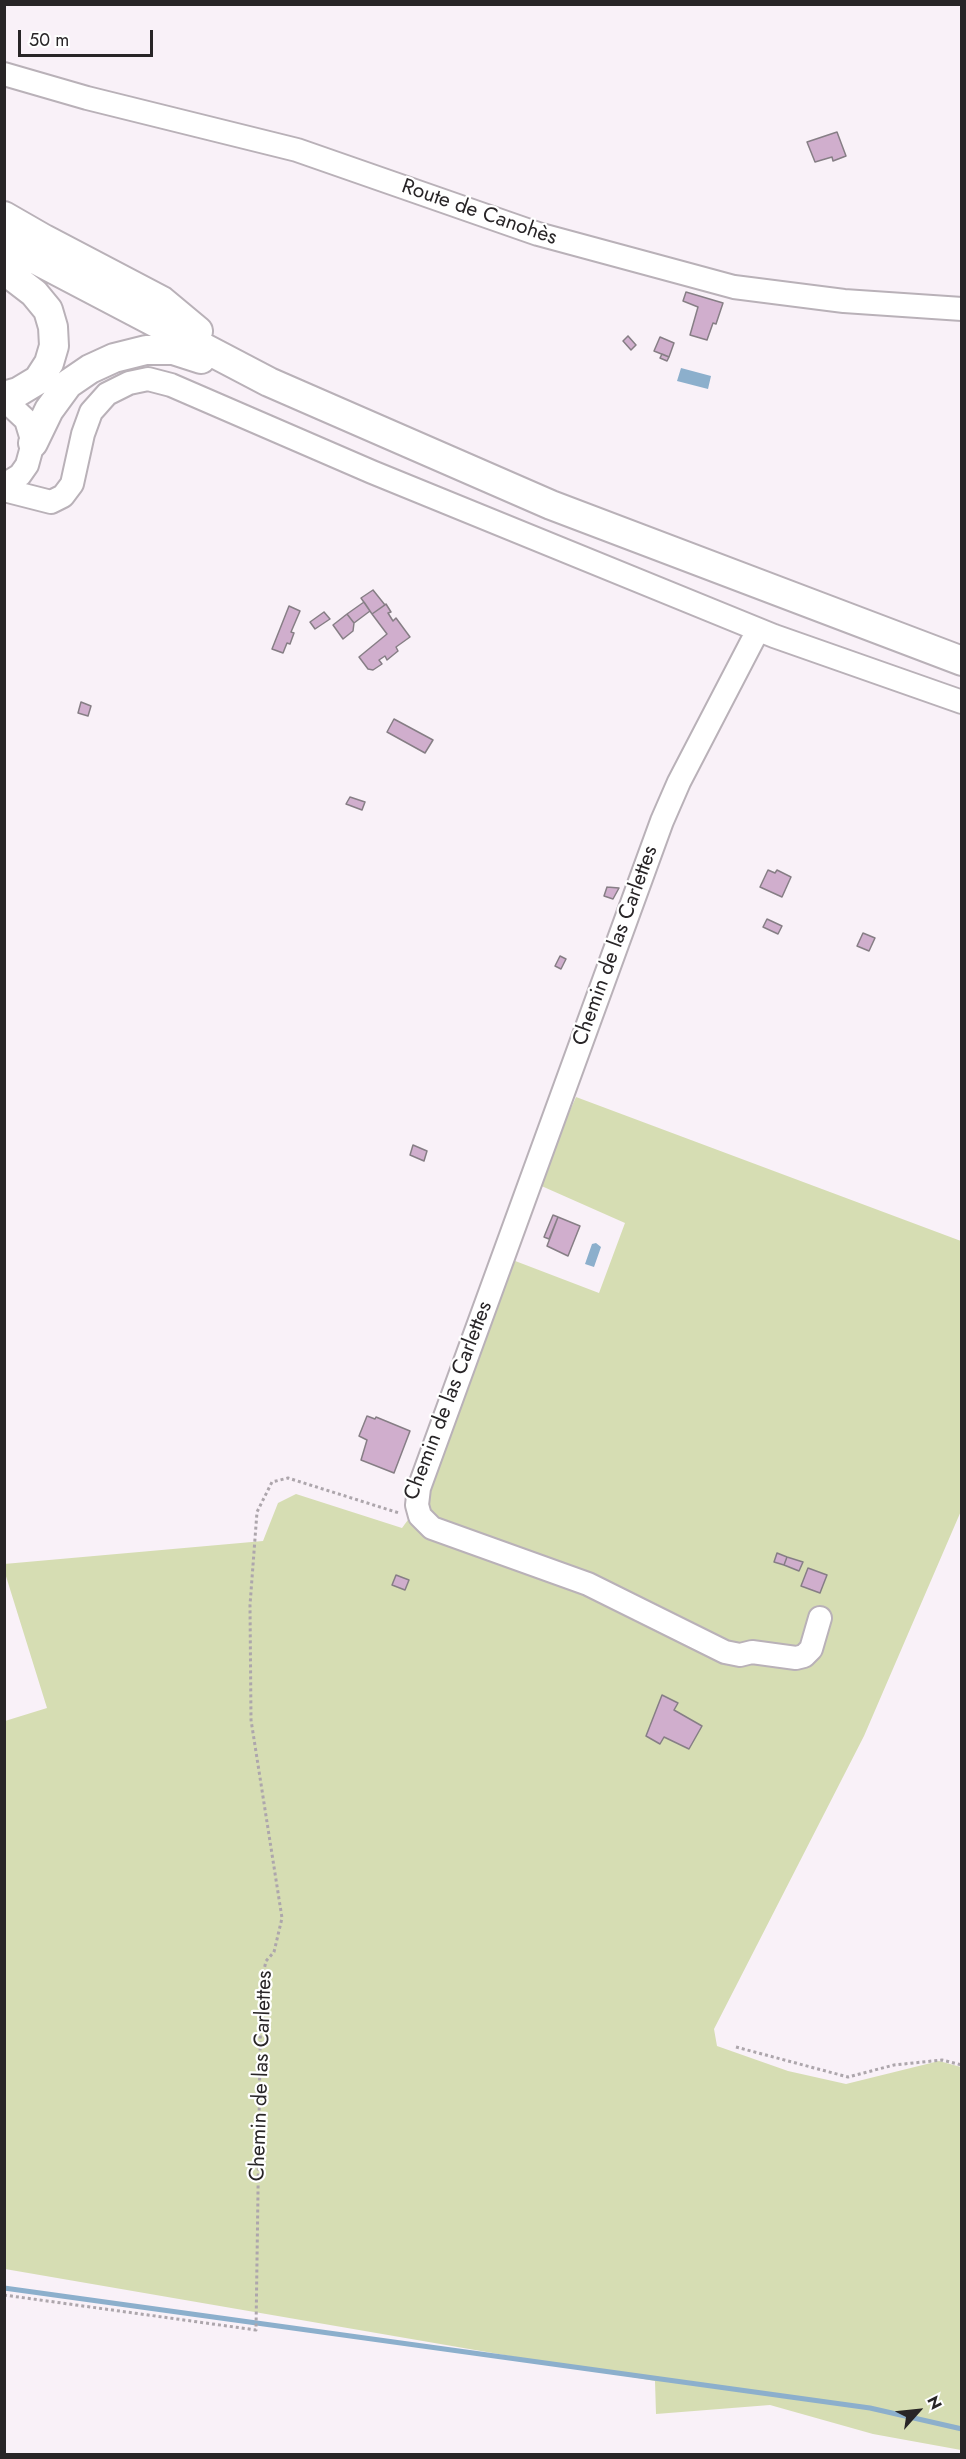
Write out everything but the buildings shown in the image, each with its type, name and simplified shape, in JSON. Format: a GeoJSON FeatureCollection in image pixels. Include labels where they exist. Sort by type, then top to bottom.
{"type":"FeatureCollection","features":[{"type":"Feature","properties":{"kind":"main road"},"geometry":{"type":"LineString","coordinates":[[4,216],[162,301],[198,331]]}},
{"type":"Feature","properties":{"kind":"main road"},"geometry":{"type":"LineString","coordinates":[[4,228],[198,331],[415,431],[579,496],[962,641]]}},
{"type":"Feature","properties":{"kind":"main road"},"geometry":{"type":"LineString","coordinates":[[4,243],[269,382],[551,505],[962,661]]}},
{"type":"Feature","properties":{"kind":"main road"},"geometry":{"type":"LineString","coordinates":[[4,270],[34,293],[48,310],[53,327],[54,346],[49,363],[38,380],[18,392],[4,396]]}},
{"type":"Feature","properties":{"kind":"main road"},"geometry":{"type":"LineString","coordinates":[[33,443],[49,410],[68,384],[90,369],[114,358],[146,350],[173,350],[195,356],[261,390],[486,488],[551,505]]}},
{"type":"Feature","properties":{"kind":"street","name":"Route de Canohès"},"geometry":{"type":"LineString","coordinates":[[4,74],[87,98],[297,150],[538,234],[734,287],[844,301],[962,309]]}},
{"type":"Feature","properties":{"kind":"street"},"geometry":{"type":"LineString","coordinates":[[4,403],[10,405],[26,420],[33,443],[27,465],[10,483],[37,499],[51,502],[63,496],[72,484],[83,434],[91,412],[107,394],[129,383],[148,379],[171,385],[372,472],[758,630],[962,702]]}},
{"type":"Feature","properties":{"kind":"street","name":"Chemin de las Carlettes"},"geometry":{"type":"LineString","coordinates":[[418,1495],[418,1488],[662,821],[679,782],[758,630]]}},
{"type":"Feature","properties":{"kind":"street"},"geometry":{"type":"LineString","coordinates":[[418,1495],[417,1504],[420,1516],[432,1528],[588,1584],[725,1652],[740,1655],[752,1652],[796,1658],[804,1656],[811,1649],[820,1618]]}},
{"type":"Feature","properties":{"kind":"path","name":"Chemin de las Carlettes"},"geometry":{"type":"LineString","coordinates":[[4,2295],[256,2331],[261,1984],[266,1961],[274,1952],[282,1918],[251,1720],[250,1605],[256,1512],[272,1482],[288,1478],[402,1514],[412,1506],[418,1495]]}},
{"type":"Feature","properties":{"kind":"path"},"geometry":{"type":"LineString","coordinates":[[736,2047],[848,2077],[905,2064],[942,2060],[962,2065]]}},
{"type":"Feature","properties":{"kind":"green space"},"geometry":{"type":"Polygon","coordinates":[[[576,1097],[961,1241],[961,1511],[864,1736],[714,2029],[717,2046],[788,2071],[846,2084],[939,2061],[961,2067],[961,2450],[873,2434],[770,2405],[656,2414],[655,2381],[5,2269],[5,1721],[47,1708],[4,1564],[263,1541],[278,1503],[296,1494],[402,1528],[427,1494],[510,1259],[599,1293],[625,1223],[537,1184],[576,1097]]]}},
{"type":"Feature","properties":{"kind":"water"},"geometry":{"type":"Polygon","coordinates":[[[681,368],[711,376],[708,389],[677,381],[681,368]]]}},
{"type":"Feature","properties":{"kind":"water"},"geometry":{"type":"Polygon","coordinates":[[[596,1243],[601,1247],[594,1267],[585,1264],[592,1244],[596,1243]]]}},
{"type":"Feature","properties":{"kind":"waterway"},"geometry":{"type":"LineString","coordinates":[[4,2288],[870,2408],[962,2429]]}}]}
